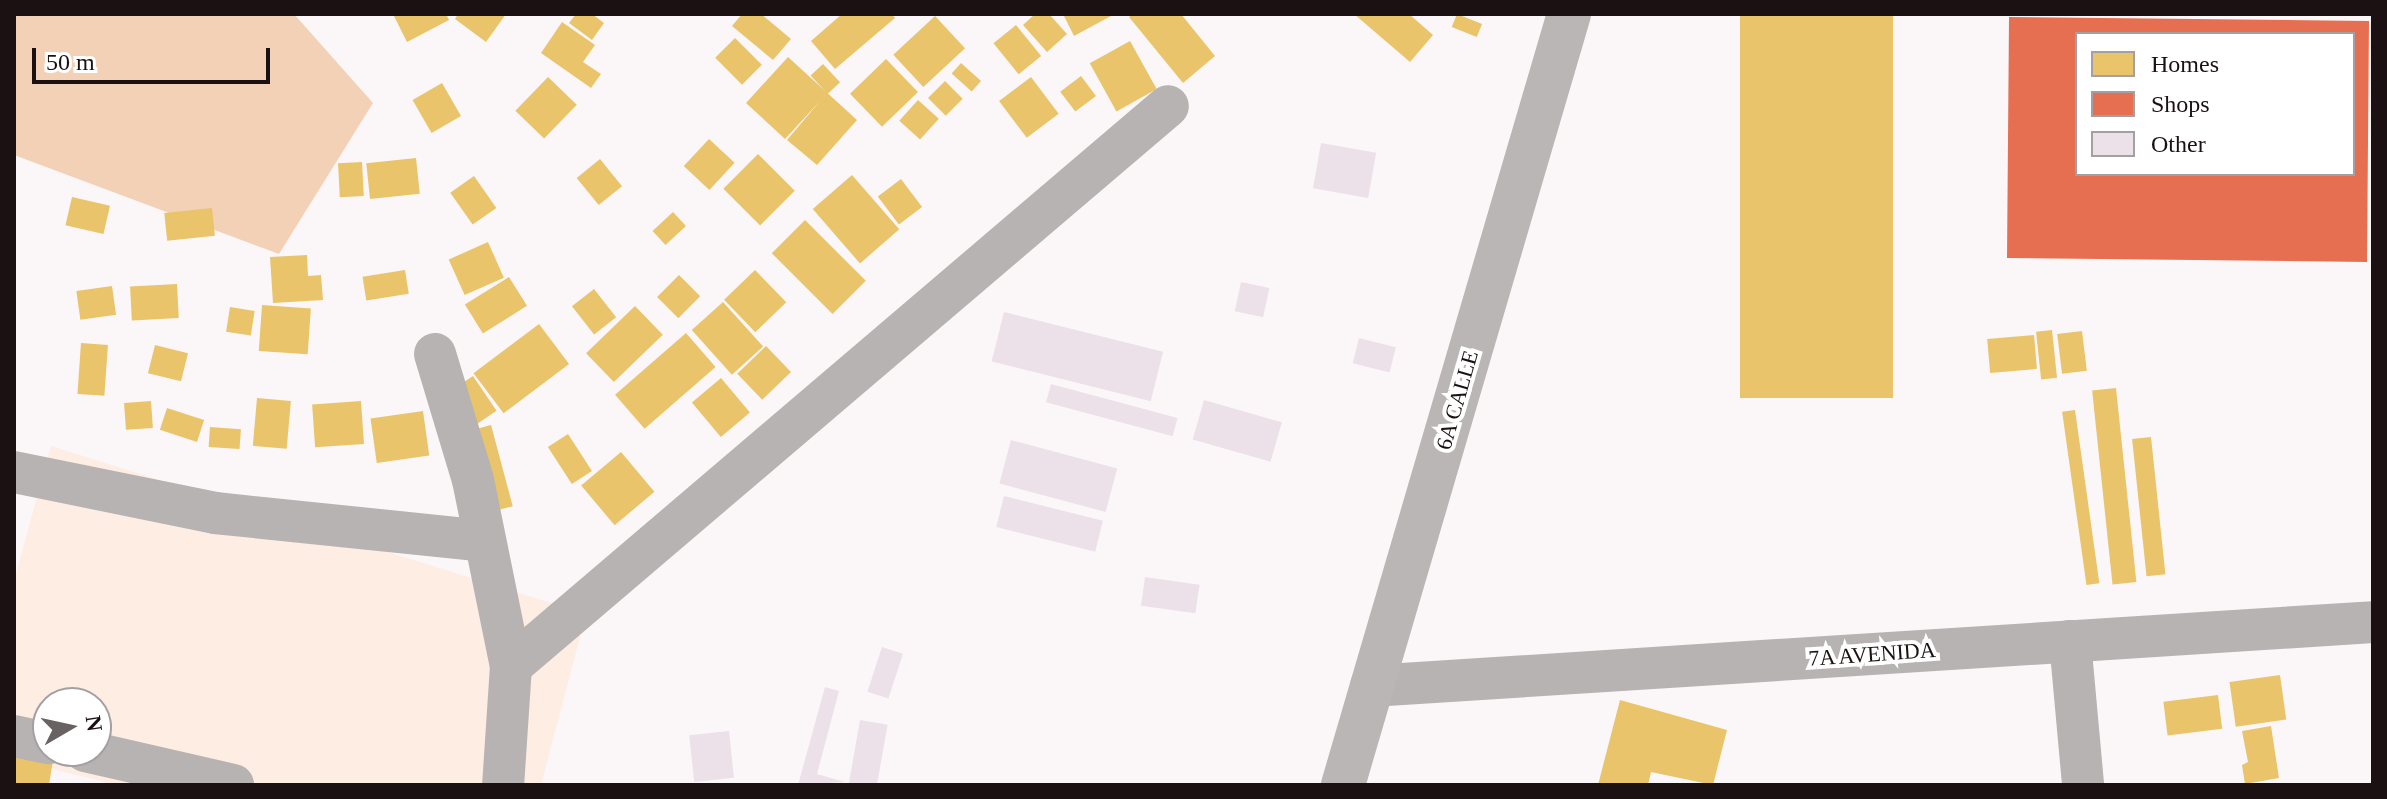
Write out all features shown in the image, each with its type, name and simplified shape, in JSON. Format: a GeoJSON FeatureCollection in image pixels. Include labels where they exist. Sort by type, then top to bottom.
{"type":"FeatureCollection","features":[{"type":"Feature","properties":{"kind":"main road","name":"6A CALLE"},"geometry":{"type":"LineString","coordinates":[[1343,785],[1569,14]]}},
{"type":"Feature","properties":{"kind":"street"},"geometry":{"type":"LineString","coordinates":[[511,666],[1168,106]]}},
{"type":"Feature","properties":{"kind":"street"},"geometry":{"type":"LineString","coordinates":[[435,354],[473,480],[511,666],[503,785]]}},
{"type":"Feature","properties":{"kind":"street"},"geometry":{"type":"LineString","coordinates":[[14,472],[215,513],[485,541]]}},
{"type":"Feature","properties":{"kind":"street","name":"7A AVENIDA"},"geometry":{"type":"LineString","coordinates":[[1371,686],[2373,622]]}},
{"type":"Feature","properties":{"kind":"street"},"geometry":{"type":"LineString","coordinates":[[2070,641],[2083,785]]}},
{"type":"Feature","properties":{"kind":"street"},"geometry":{"type":"LineString","coordinates":[[112,762],[139,774],[233,785]]}},
{"type":"Feature","properties":{"kind":"shaded area"},"geometry":{"type":"Polygon","coordinates":[[[14,14],[294,14],[373,103],[279,254],[14,155],[14,14]]]}},
{"type":"Feature","properties":{"kind":"shaded area"},"geometry":{"type":"Polygon","coordinates":[[[51,446],[586,614],[541,785],[116,785],[45,767],[112,767],[112,687],[32,687],[32,764],[14,759],[14,581],[51,446]]]}},
{"type":"Feature","properties":{"kind":"building: Homes"},"geometry":{"type":"Polygon","coordinates":[[[393,14],[446,14],[449,20],[407,42],[393,14]]]}},
{"type":"Feature","properties":{"kind":"building: Homes"},"geometry":{"type":"Polygon","coordinates":[[[458,14],[506,14],[486,42],[455,19],[458,14]]]}},
{"type":"Feature","properties":{"kind":"building: Homes"},"geometry":{"type":"Polygon","coordinates":[[[576,14],[592,14],[604,23],[592,40],[569,23],[576,14]]]}},
{"type":"Feature","properties":{"kind":"building: Homes"},"geometry":{"type":"Polygon","coordinates":[[[742,14],[761,14],[791,39],[773,60],[732,26],[742,14]]]}},
{"type":"Feature","properties":{"kind":"building: Homes"},"geometry":{"type":"Polygon","coordinates":[[[842,14],[892,14],[895,18],[835,69],[811,41],[842,14]]]}},
{"type":"Feature","properties":{"kind":"building: Homes"},"geometry":{"type":"Polygon","coordinates":[[[1035,14],[1049,14],[1067,34],[1047,52],[1023,25],[1035,14]]]}},
{"type":"Feature","properties":{"kind":"building: Homes"},"geometry":{"type":"Polygon","coordinates":[[[1063,14],[1110,14],[1111,16],[1074,36],[1063,14]]]}},
{"type":"Feature","properties":{"kind":"building: Homes"},"geometry":{"type":"Polygon","coordinates":[[[1133,14],[1181,14],[1215,56],[1183,83],[1129,17],[1133,14]]]}},
{"type":"Feature","properties":{"kind":"building: Homes"},"geometry":{"type":"Polygon","coordinates":[[[1354,14],[1409,14],[1433,35],[1410,62],[1354,14]]]}},
{"type":"Feature","properties":{"kind":"building: Homes"},"geometry":{"type":"Polygon","coordinates":[[[1457,14],[1482,24],[1477,37],[1452,27],[1457,14]]]}},
{"type":"Feature","properties":{"kind":"building: Homes"},"geometry":{"type":"Polygon","coordinates":[[[1740,14],[1893,14],[1893,398],[1740,398],[1740,14]]]}},
{"type":"Feature","properties":{"kind":"building: Homes"},"geometry":{"type":"Polygon","coordinates":[[[935,16],[965,48],[923,87],[893,55],[935,16]]]}},
{"type":"Feature","properties":{"kind":"building: Homes"},"geometry":{"type":"Polygon","coordinates":[[[562,22],[595,45],[583,62],[601,74],[591,88],[541,53],[562,22]]]}},
{"type":"Feature","properties":{"kind":"building: Homes"},"geometry":{"type":"Polygon","coordinates":[[[1016,25],[1041,56],[1019,74],[993,43],[1016,25]]]}},
{"type":"Feature","properties":{"kind":"building: Homes"},"geometry":{"type":"Polygon","coordinates":[[[735,38],[762,65],[742,85],[715,58],[735,38]]]}},
{"type":"Feature","properties":{"kind":"building: Homes"},"geometry":{"type":"Polygon","coordinates":[[[1130,41],[1157,89],[1116,111],[1090,63],[1130,41]]]}},
{"type":"Feature","properties":{"kind":"building: Homes"},"geometry":{"type":"Polygon","coordinates":[[[788,57],[857,120],[817,165],[787,140],[820,101],[785,139],[746,103],[788,57]]]}},
{"type":"Feature","properties":{"kind":"building: Homes"},"geometry":{"type":"Polygon","coordinates":[[[886,59],[918,92],[882,127],[850,94],[886,59]]]}},
{"type":"Feature","properties":{"kind":"building: Homes"},"geometry":{"type":"Polygon","coordinates":[[[961,63],[981,81],[972,91],[952,73],[961,63]]]}},
{"type":"Feature","properties":{"kind":"building: Homes"},"geometry":{"type":"Polygon","coordinates":[[[823,64],[840,82],[828,94],[811,76],[823,64]]]}},
{"type":"Feature","properties":{"kind":"building: Homes"},"geometry":{"type":"Polygon","coordinates":[[[1081,76],[1096,96],[1075,112],[1060,92],[1081,76]]]}},
{"type":"Feature","properties":{"kind":"building: Homes"},"geometry":{"type":"Polygon","coordinates":[[[548,77],[577,105],[544,139],[515,111],[548,77]]]}},
{"type":"Feature","properties":{"kind":"building: Homes"},"geometry":{"type":"Polygon","coordinates":[[[1031,77],[1059,114],[1027,138],[999,101],[1031,77]]]}},
{"type":"Feature","properties":{"kind":"building: Homes"},"geometry":{"type":"Polygon","coordinates":[[[945,81],[963,99],[946,116],[928,98],[945,81]]]}},
{"type":"Feature","properties":{"kind":"building: Homes"},"geometry":{"type":"Polygon","coordinates":[[[442,83],[461,116],[432,133],[413,100],[442,83]]]}},
{"type":"Feature","properties":{"kind":"building: Homes"},"geometry":{"type":"Polygon","coordinates":[[[918,100],[939,119],[920,140],[899,121],[918,100]]]}},
{"type":"Feature","properties":{"kind":"building: Homes"},"geometry":{"type":"Polygon","coordinates":[[[709,139],[735,163],[709,190],[684,166],[709,139]]]}},
{"type":"Feature","properties":{"kind":"building: Homes"},"geometry":{"type":"Polygon","coordinates":[[[758,154],[795,191],[760,225],[723,189],[758,154]]]}},
{"type":"Feature","properties":{"kind":"building: Homes"},"geometry":{"type":"Polygon","coordinates":[[[416,158],[420,194],[370,199],[366,163],[416,158]]]}},
{"type":"Feature","properties":{"kind":"building: Homes"},"geometry":{"type":"Polygon","coordinates":[[[600,159],[622,186],[599,205],[577,178],[600,159]]]}},
{"type":"Feature","properties":{"kind":"building: Homes"},"geometry":{"type":"Polygon","coordinates":[[[362,162],[364,196],[340,197],[338,163],[362,162]]]}},
{"type":"Feature","properties":{"kind":"building: Homes"},"geometry":{"type":"Polygon","coordinates":[[[852,175],[899,229],[860,263],[813,209],[852,175]]]}},
{"type":"Feature","properties":{"kind":"building: Homes"},"geometry":{"type":"Polygon","coordinates":[[[474,176],[496,208],[473,225],[450,193],[474,176]]]}},
{"type":"Feature","properties":{"kind":"building: Homes"},"geometry":{"type":"Polygon","coordinates":[[[901,179],[922,207],[899,224],[878,196],[901,179]]]}},
{"type":"Feature","properties":{"kind":"building: Homes"},"geometry":{"type":"Polygon","coordinates":[[[72,197],[110,206],[103,234],[65,225],[72,197]]]}},
{"type":"Feature","properties":{"kind":"building: Homes"},"geometry":{"type":"Polygon","coordinates":[[[212,208],[215,236],[167,241],[164,213],[212,208]]]}},
{"type":"Feature","properties":{"kind":"building: Homes"},"geometry":{"type":"Polygon","coordinates":[[[673,212],[686,226],[665,245],[653,231],[673,212]]]}},
{"type":"Feature","properties":{"kind":"building: Homes"},"geometry":{"type":"Polygon","coordinates":[[[805,220],[866,281],[833,314],[772,253],[805,220]]]}},
{"type":"Feature","properties":{"kind":"building: Homes"},"geometry":{"type":"Polygon","coordinates":[[[488,242],[504,278],[465,295],[449,259],[488,242]]]}},
{"type":"Feature","properties":{"kind":"building: Homes"},"geometry":{"type":"Polygon","coordinates":[[[307,255],[308,276],[321,275],[323,300],[273,303],[270,257],[307,255]]]}},
{"type":"Feature","properties":{"kind":"building: Homes"},"geometry":{"type":"Polygon","coordinates":[[[405,270],[409,294],[366,300],[363,277],[405,270]]]}},
{"type":"Feature","properties":{"kind":"building: Homes"},"geometry":{"type":"Polygon","coordinates":[[[755,270],[786,302],[755,332],[724,300],[755,270]]]}},
{"type":"Feature","properties":{"kind":"building: Homes"},"geometry":{"type":"Polygon","coordinates":[[[679,275],[700,296],[678,318],[657,297],[679,275]]]}},
{"type":"Feature","properties":{"kind":"building: Homes"},"geometry":{"type":"Polygon","coordinates":[[[509,277],[527,306],[483,333],[465,305],[509,277]]]}},
{"type":"Feature","properties":{"kind":"building: Homes"},"geometry":{"type":"Polygon","coordinates":[[[177,284],[179,318],[132,320],[130,286],[177,284]]]}},
{"type":"Feature","properties":{"kind":"building: Homes"},"geometry":{"type":"Polygon","coordinates":[[[112,286],[116,315],[80,320],[76,291],[112,286]]]}},
{"type":"Feature","properties":{"kind":"building: Homes"},"geometry":{"type":"Polygon","coordinates":[[[594,289],[616,317],[594,335],[572,306],[594,289]]]}},
{"type":"Feature","properties":{"kind":"building: Homes"},"geometry":{"type":"Polygon","coordinates":[[[723,302],[763,347],[732,375],[692,330],[723,302]]]}},
{"type":"Feature","properties":{"kind":"building: Homes"},"geometry":{"type":"Polygon","coordinates":[[[262,305],[311,308],[308,354],[259,351],[262,305]]]}},
{"type":"Feature","properties":{"kind":"building: Homes"},"geometry":{"type":"Polygon","coordinates":[[[635,306],[663,335],[614,382],[586,353],[635,306]]]}},
{"type":"Feature","properties":{"kind":"building: Homes"},"geometry":{"type":"Polygon","coordinates":[[[230,307],[255,311],[251,336],[226,332],[230,307]]]}},
{"type":"Feature","properties":{"kind":"building: Homes"},"geometry":{"type":"Polygon","coordinates":[[[539,324],[569,364],[504,413],[474,373],[539,324]]]}},
{"type":"Feature","properties":{"kind":"building: Homes"},"geometry":{"type":"Polygon","coordinates":[[[2052,330],[2057,378],[2041,379],[2036,332],[2052,330]]]}},
{"type":"Feature","properties":{"kind":"building: Homes"},"geometry":{"type":"Polygon","coordinates":[[[2082,331],[2087,371],[2062,374],[2057,334],[2082,331]]]}},
{"type":"Feature","properties":{"kind":"building: Homes"},"geometry":{"type":"Polygon","coordinates":[[[686,333],[716,367],[645,429],[615,395],[686,333]]]}},
{"type":"Feature","properties":{"kind":"building: Homes"},"geometry":{"type":"Polygon","coordinates":[[[2034,335],[2037,369],[1990,373],[1987,339],[2034,335]]]}},
{"type":"Feature","properties":{"kind":"building: Homes"},"geometry":{"type":"Polygon","coordinates":[[[81,343],[108,345],[104,396],[77,394],[81,343]]]}},
{"type":"Feature","properties":{"kind":"building: Homes"},"geometry":{"type":"Polygon","coordinates":[[[155,345],[188,353],[181,381],[148,373],[155,345]]]}},
{"type":"Feature","properties":{"kind":"building: Homes"},"geometry":{"type":"Polygon","coordinates":[[[766,346],[791,372],[762,400],[737,374],[766,346]]]}},
{"type":"Feature","properties":{"kind":"building: Homes"},"geometry":{"type":"Polygon","coordinates":[[[473,376],[496,411],[474,426],[451,391],[473,376]]]}},
{"type":"Feature","properties":{"kind":"building: Homes"},"geometry":{"type":"Polygon","coordinates":[[[721,378],[750,412],[721,437],[692,402],[721,378]]]}},
{"type":"Feature","properties":{"kind":"building: Homes"},"geometry":{"type":"Polygon","coordinates":[[[2116,388],[2136,582],[2113,584],[2092,391],[2116,388]]]}},
{"type":"Feature","properties":{"kind":"building: Homes"},"geometry":{"type":"Polygon","coordinates":[[[257,398],[291,401],[287,449],[253,446],[257,398]]]}},
{"type":"Feature","properties":{"kind":"building: Homes"},"geometry":{"type":"Polygon","coordinates":[[[151,401],[153,428],[126,430],[124,403],[151,401]]]}},
{"type":"Feature","properties":{"kind":"building: Homes"},"geometry":{"type":"Polygon","coordinates":[[[361,401],[364,444],[315,447],[312,404],[361,401]]]}},
{"type":"Feature","properties":{"kind":"building: Homes"},"geometry":{"type":"Polygon","coordinates":[[[167,408],[204,420],[197,442],[160,430],[167,408]]]}},
{"type":"Feature","properties":{"kind":"building: Homes"},"geometry":{"type":"Polygon","coordinates":[[[2075,410],[2099,583],[2086,585],[2062,412],[2075,410]]]}},
{"type":"Feature","properties":{"kind":"building: Homes"},"geometry":{"type":"Polygon","coordinates":[[[423,411],[429,456],[377,463],[371,418],[423,411]]]}},
{"type":"Feature","properties":{"kind":"building: Homes"},"geometry":{"type":"Polygon","coordinates":[[[491,425],[513,506],[495,511],[474,430],[491,425]]]}},
{"type":"Feature","properties":{"kind":"building: Homes"},"geometry":{"type":"Polygon","coordinates":[[[210,427],[241,429],[240,449],[209,447],[210,427]]]}},
{"type":"Feature","properties":{"kind":"building: Homes"},"geometry":{"type":"Polygon","coordinates":[[[568,434],[592,471],[572,484],[548,447],[568,434]]]}},
{"type":"Feature","properties":{"kind":"building: Homes"},"geometry":{"type":"Polygon","coordinates":[[[2151,437],[2165,574],[2147,576],[2132,439],[2151,437]]]}},
{"type":"Feature","properties":{"kind":"building: Homes"},"geometry":{"type":"Polygon","coordinates":[[[621,452],[654,492],[615,525],[581,485],[621,452]]]}},
{"type":"Feature","properties":{"kind":"building: Homes"},"geometry":{"type":"Polygon","coordinates":[[[2280,675],[2286,720],[2236,727],[2229,682],[2280,675]]]}},
{"type":"Feature","properties":{"kind":"building: Homes"},"geometry":{"type":"Polygon","coordinates":[[[2218,695],[2222,729],[2168,735],[2163,702],[2218,695]]]}},
{"type":"Feature","properties":{"kind":"building: Homes"},"geometry":{"type":"Polygon","coordinates":[[[1620,700],[1727,730],[1713,785],[1651,772],[1648,785],[1598,785],[1620,700]]]}},
{"type":"Feature","properties":{"kind":"building: Homes"},"geometry":{"type":"Polygon","coordinates":[[[2271,726],[2279,778],[2245,784],[2242,765],[2248,762],[2242,731],[2271,726]]]}},
{"type":"Feature","properties":{"kind":"building: Homes"},"geometry":{"type":"Polygon","coordinates":[[[14,753],[32,756],[32,767],[52,767],[49,785],[14,785],[14,753]]]}},
{"type":"Feature","properties":{"kind":"building: Shops"},"geometry":{"type":"Polygon","coordinates":[[[2009,17],[2369,21],[2367,262],[2007,258],[2009,17]]]}},
{"type":"Feature","properties":{"kind":"building: Other"},"geometry":{"type":"Polygon","coordinates":[[[1321,143],[1376,153],[1368,198],[1313,188],[1321,143]]]}},
{"type":"Feature","properties":{"kind":"building: Other"},"geometry":{"type":"Polygon","coordinates":[[[1241,282],[1269,288],[1263,317],[1235,311],[1241,282]]]}},
{"type":"Feature","properties":{"kind":"building: Other"},"geometry":{"type":"Polygon","coordinates":[[[1004,312],[1163,352],[1151,401],[992,361],[1004,312]]]}},
{"type":"Feature","properties":{"kind":"building: Other"},"geometry":{"type":"Polygon","coordinates":[[[1359,338],[1396,347],[1390,372],[1353,363],[1359,338]]]}},
{"type":"Feature","properties":{"kind":"building: Other"},"geometry":{"type":"Polygon","coordinates":[[[1051,384],[1178,418],[1173,436],[1046,402],[1051,384]]]}},
{"type":"Feature","properties":{"kind":"building: Other"},"geometry":{"type":"Polygon","coordinates":[[[1204,400],[1282,422],[1271,462],[1193,439],[1204,400]]]}},
{"type":"Feature","properties":{"kind":"building: Other"},"geometry":{"type":"Polygon","coordinates":[[[1011,440],[1117,468],[1106,512],[999,483],[1011,440]]]}},
{"type":"Feature","properties":{"kind":"building: Other"},"geometry":{"type":"Polygon","coordinates":[[[1004,496],[1103,521],[1095,552],[996,527],[1004,496]]]}},
{"type":"Feature","properties":{"kind":"building: Other"},"geometry":{"type":"Polygon","coordinates":[[[1145,577],[1199,585],[1195,613],[1141,606],[1145,577]]]}},
{"type":"Feature","properties":{"kind":"building: Other"},"geometry":{"type":"Polygon","coordinates":[[[882,647],[903,654],[888,698],[867,692],[882,647]]]}},
{"type":"Feature","properties":{"kind":"building: Other"},"geometry":{"type":"Polygon","coordinates":[[[825,687],[839,691],[817,774],[845,782],[798,785],[825,687]]]}},
{"type":"Feature","properties":{"kind":"building: Other"},"geometry":{"type":"Polygon","coordinates":[[[860,720],[888,725],[877,785],[849,785],[860,720]]]}},
{"type":"Feature","properties":{"kind":"building: Other"},"geometry":{"type":"Polygon","coordinates":[[[729,731],[734,778],[694,782],[689,735],[729,731]]]}}]}
